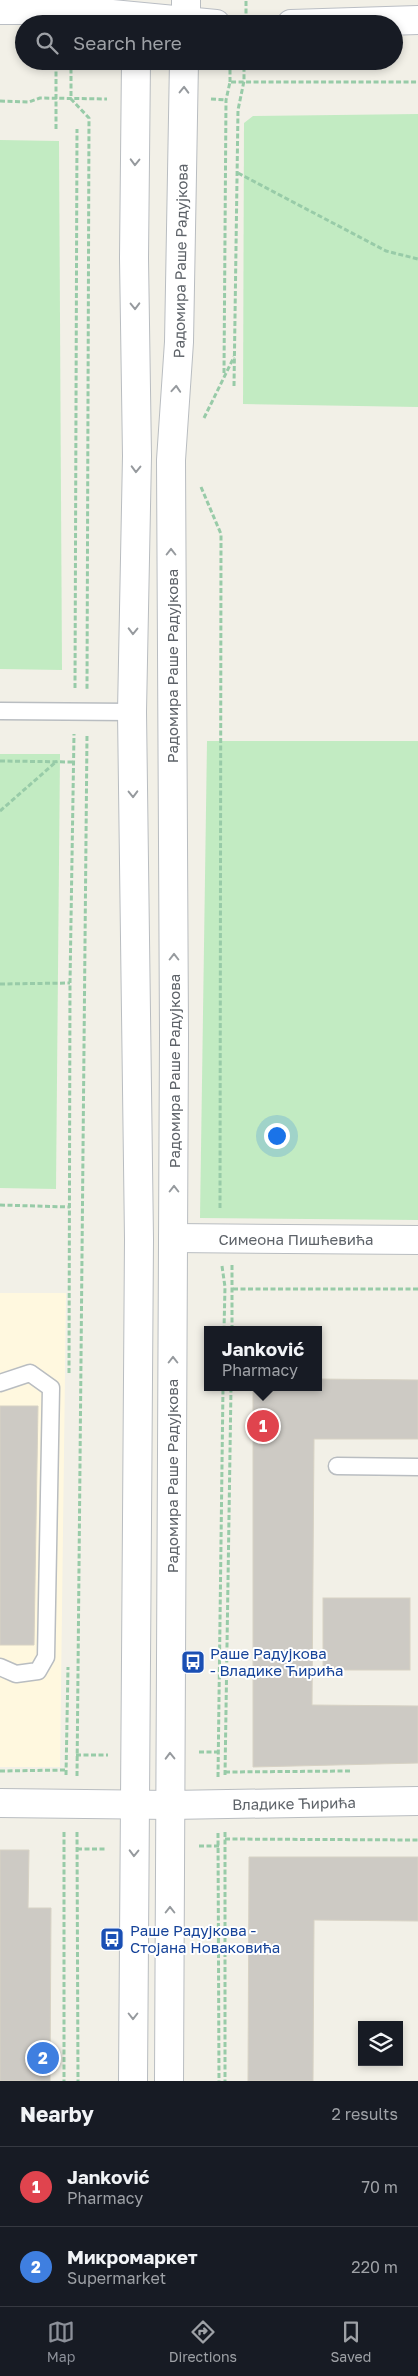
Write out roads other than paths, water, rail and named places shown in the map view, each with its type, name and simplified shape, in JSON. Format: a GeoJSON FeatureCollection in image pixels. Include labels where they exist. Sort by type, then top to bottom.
{"type":"FeatureCollection","features":[{"type":"Feature","properties":{"kind":"street"},"geometry":{"type":"LineString","coordinates":[[0,10],[71,10],[186,15]]}},
{"type":"Feature","properties":{"kind":"street"},"geometry":{"type":"LineString","coordinates":[[403,20],[418,20]]}},
{"type":"Feature","properties":{"kind":"street"},"geometry":{"type":"LineString","coordinates":[[133,2081],[139,1239],[132,712],[136,456],[134,258],[136,70]]}},
{"type":"Feature","properties":{"kind":"street","name":"Радомира Раше Радујкова"},"geometry":{"type":"LineString","coordinates":[[169,2081],[173,1238],[171,460],[179,342],[184,70]]}},
{"type":"Feature","properties":{"kind":"street","name":"Симеона Пишћевића"},"geometry":{"type":"LineString","coordinates":[[173,1238],[220,1240],[418,1240]]}},
{"type":"Feature","properties":{"kind":"street","name":"Владике Ћирића"},"geometry":{"type":"LineString","coordinates":[[0,1803],[170,1805],[418,1801]]}},
{"type":"Feature","properties":{"kind":"lane"},"geometry":{"type":"LineString","coordinates":[[0,711],[132,712]]}},
{"type":"Feature","properties":{"kind":"lane"},"geometry":{"type":"LineString","coordinates":[[0,1383],[30,1373],[51,1388],[46,1657],[38,1671],[16,1674],[0,1667]]}},
{"type":"Feature","properties":{"kind":"lane"},"geometry":{"type":"LineString","coordinates":[[337,1466],[418,1467]]}},
{"type":"Feature","properties":{"kind":"place","name":"Janković"},"geometry":{"type":"Point","coordinates":[263,1426]}},
{"type":"Feature","properties":{"kind":"place","name":"Раше Радујкова - Владике Ћирића"},"geometry":{"type":"Point","coordinates":[193,1662]}},
{"type":"Feature","properties":{"kind":"place","name":"Раше Радујкова - Стојана Новаковића"},"geometry":{"type":"Point","coordinates":[112,1939]}},
{"type":"Feature","properties":{"kind":"place","name":"Микромаркет"},"geometry":{"type":"Point","coordinates":[43,2058]}}]}
